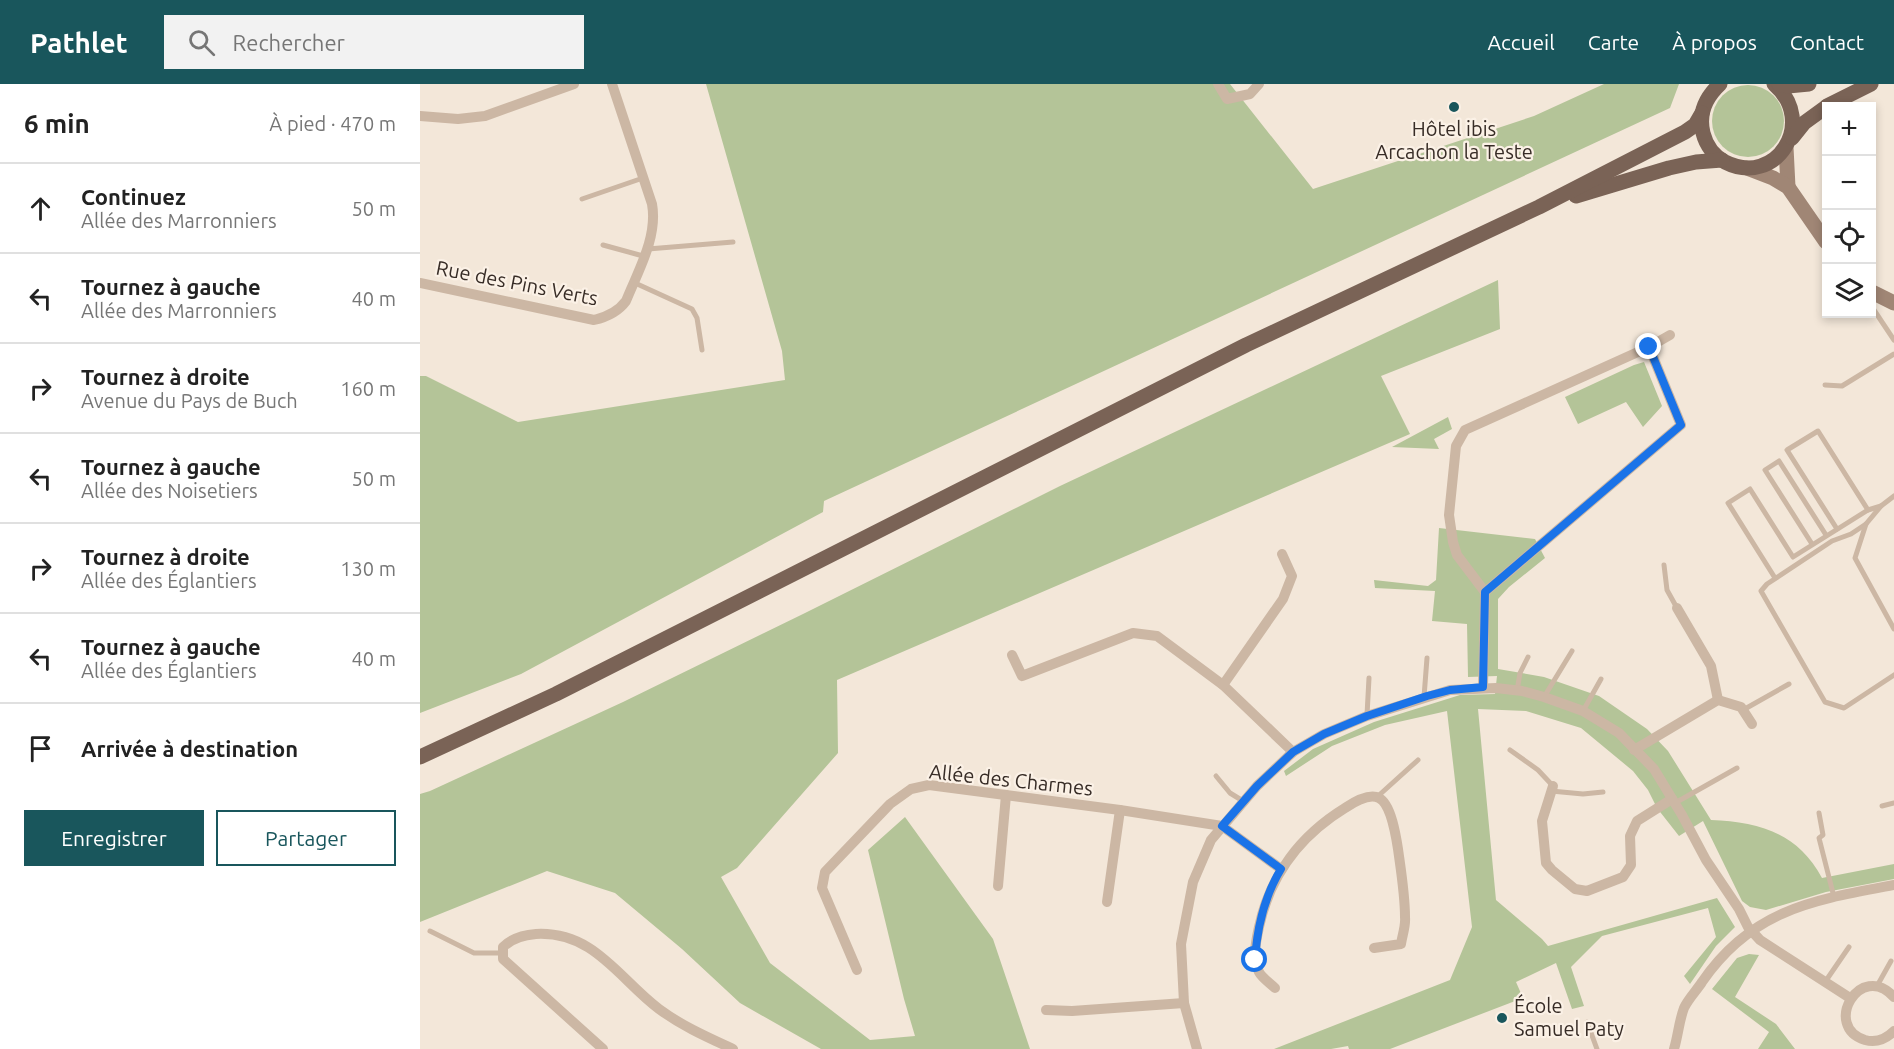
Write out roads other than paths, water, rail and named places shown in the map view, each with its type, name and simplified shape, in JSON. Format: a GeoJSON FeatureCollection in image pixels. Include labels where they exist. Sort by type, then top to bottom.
{"type":"FeatureCollection","features":[{"type":"Feature","properties":{"kind":"main road"},"geometry":{"type":"LineString","coordinates":[[1774,84],[1790,102],[1793,115],[1793,128],[1788,144],[1788,187]]}},
{"type":"Feature","properties":{"kind":"main road"},"geometry":{"type":"LineString","coordinates":[[1779,84],[1788,86],[1809,84]]}},
{"type":"Feature","properties":{"kind":"main road"},"geometry":{"type":"LineString","coordinates":[[1837,102],[1871,84]]}},
{"type":"Feature","properties":{"kind":"main road"},"geometry":{"type":"LineString","coordinates":[[420,757],[556,694],[1246,345],[1539,207],[1684,132],[1695,125],[1714,87]]}},
{"type":"Feature","properties":{"kind":"main road"},"geometry":{"type":"LineString","coordinates":[[1747,168],[1769,162],[1788,144],[1803,123],[1822,110]]}},
{"type":"Feature","properties":{"kind":"main road"},"geometry":{"type":"LineString","coordinates":[[1702,113],[1701,127],[1712,151],[1722,160],[1734,166],[1747,168],[1773,178],[1788,187],[1822,236]]}},
{"type":"Feature","properties":{"kind":"main road"},"geometry":{"type":"LineString","coordinates":[[1539,207],[1669,168],[1696,162],[1722,160]]}},
{"type":"Feature","properties":{"kind":"main road"},"geometry":{"type":"LineString","coordinates":[[1876,294],[1894,303]]}},
{"type":"Feature","properties":{"kind":"street"},"geometry":{"type":"LineString","coordinates":[[420,116],[458,118],[485,116],[574,84]]}},
{"type":"Feature","properties":{"kind":"street","name":"Rue des Pins Verts"},"geometry":{"type":"LineString","coordinates":[[420,283],[594,320],[610,315],[622,306],[645,252],[654,222],[652,204],[612,84]]}},
{"type":"Feature","properties":{"kind":"street"},"geometry":{"type":"LineString","coordinates":[[1218,84],[1227,99],[1250,94],[1259,84]]}},
{"type":"Feature","properties":{"kind":"street"},"geometry":{"type":"LineString","coordinates":[[1483,687],[1485,592],[1457,555],[1450,528],[1449,515],[1456,446],[1465,430],[1649,347],[1670,335]]}},
{"type":"Feature","properties":{"kind":"street"},"geometry":{"type":"LineString","coordinates":[[1485,592],[1681,425],[1649,347]]}},
{"type":"Feature","properties":{"kind":"street"},"geometry":{"type":"LineString","coordinates":[[1222,685],[1283,599],[1292,576],[1282,554]]}},
{"type":"Feature","properties":{"kind":"street"},"geometry":{"type":"LineString","coordinates":[[1677,608],[1711,666],[1718,700]]}},
{"type":"Feature","properties":{"kind":"street"},"geometry":{"type":"LineString","coordinates":[[1012,655],[1022,676],[1132,633],[1157,636],[1222,685],[1293,752]]}},
{"type":"Feature","properties":{"kind":"street"},"geometry":{"type":"LineString","coordinates":[[1197,1049],[1184,1003],[1181,944],[1193,882],[1211,840],[1222,826],[1243,801],[1293,752],[1324,734],[1367,716],[1450,690],[1483,687],[1544,697],[1583,711],[1619,733],[1654,769],[1706,860],[1748,927],[1760,940],[1850,998]]}},
{"type":"Feature","properties":{"kind":"street"},"geometry":{"type":"LineString","coordinates":[[1634,750],[1718,700],[1741,707],[1752,724]]}},
{"type":"Feature","properties":{"kind":"street","name":"Allée des Charmes"},"geometry":{"type":"LineString","coordinates":[[857,970],[822,888],[825,872],[890,804],[911,789],[929,785],[1222,826]]}},
{"type":"Feature","properties":{"kind":"street"},"geometry":{"type":"LineString","coordinates":[[1552,789],[1542,821],[1546,862],[1552,870],[1575,889],[1581,891],[1587,891],[1623,877],[1631,865],[1630,836],[1637,821],[1674,801]]}},
{"type":"Feature","properties":{"kind":"street"},"geometry":{"type":"LineString","coordinates":[[998,886],[1006,795]]}},
{"type":"Feature","properties":{"kind":"street"},"geometry":{"type":"LineString","coordinates":[[1275,988],[1260,974],[1255,960],[1261,917],[1281,869],[1289,857],[1329,818],[1352,803],[1364,798],[1377,797],[1382,799],[1388,807],[1397,843],[1406,919],[1401,944],[1374,948]]}},
{"type":"Feature","properties":{"kind":"street"},"geometry":{"type":"LineString","coordinates":[[1107,903],[1120,810]]}},
{"type":"Feature","properties":{"kind":"street"},"geometry":{"type":"LineString","coordinates":[[1222,826],[1281,869]]}},
{"type":"Feature","properties":{"kind":"street"},"geometry":{"type":"LineString","coordinates":[[1674,1049],[1684,1008],[1716,963],[1752,930],[1773,918],[1820,899],[1894,885]]}},
{"type":"Feature","properties":{"kind":"street"},"geometry":{"type":"LineString","coordinates":[[603,1049],[503,959],[503,947],[515,938],[529,935],[555,935],[581,943],[596,951],[665,1013],[689,1029],[733,1049]]}},
{"type":"Feature","properties":{"kind":"street"},"geometry":{"type":"LineString","coordinates":[[1894,997],[1886,990],[1877,987],[1862,989],[1850,998],[1845,1017],[1853,1033],[1861,1039],[1880,1040],[1894,1031]]}},
{"type":"Feature","properties":{"kind":"street"},"geometry":{"type":"LineString","coordinates":[[1046,1010],[1072,1011],[1184,1003]]}},
{"type":"Feature","properties":{"kind":"lane"},"geometry":{"type":"LineString","coordinates":[[582,199],[643,178]]}},
{"type":"Feature","properties":{"kind":"lane"},"geometry":{"type":"LineString","coordinates":[[603,244],[645,252],[733,242]]}},
{"type":"Feature","properties":{"kind":"lane"},"geometry":{"type":"LineString","coordinates":[[633,282],[686,304],[692,309],[697,318],[702,350]]}},
{"type":"Feature","properties":{"kind":"lane"},"geometry":{"type":"LineString","coordinates":[[1876,313],[1894,340]]}},
{"type":"Feature","properties":{"kind":"lane"},"geometry":{"type":"LineString","coordinates":[[1825,386],[1842,386],[1894,354]]}},
{"type":"Feature","properties":{"kind":"lane"},"geometry":{"type":"LineString","coordinates":[[1837,529],[1787,450],[1797,443],[1818,431],[1868,510]]}},
{"type":"Feature","properties":{"kind":"lane"},"geometry":{"type":"LineString","coordinates":[[1812,544],[1765,470],[1779,461],[1826,535]]}},
{"type":"Feature","properties":{"kind":"lane"},"geometry":{"type":"LineString","coordinates":[[1775,578],[1728,503],[1750,489],[1793,556],[1868,510],[1881,506]]}},
{"type":"Feature","properties":{"kind":"lane"},"geometry":{"type":"LineString","coordinates":[[1894,496],[1881,506],[1866,524],[1851,534],[1832,541],[1775,578],[1761,591],[1825,702],[1844,708],[1894,675]]}},
{"type":"Feature","properties":{"kind":"lane"},"geometry":{"type":"LineString","coordinates":[[1866,524],[1855,558],[1894,629]]}},
{"type":"Feature","properties":{"kind":"lane"},"geometry":{"type":"LineString","coordinates":[[1664,565],[1667,590],[1677,608]]}},
{"type":"Feature","properties":{"kind":"lane"},"geometry":{"type":"LineString","coordinates":[[1544,697],[1572,651]]}},
{"type":"Feature","properties":{"kind":"lane"},"geometry":{"type":"LineString","coordinates":[[1517,691],[1520,673],[1528,657]]}},
{"type":"Feature","properties":{"kind":"lane"},"geometry":{"type":"LineString","coordinates":[[1424,698],[1427,658]]}},
{"type":"Feature","properties":{"kind":"lane"},"geometry":{"type":"LineString","coordinates":[[1367,716],[1369,678]]}},
{"type":"Feature","properties":{"kind":"lane"},"geometry":{"type":"LineString","coordinates":[[1583,711],[1601,679]]}},
{"type":"Feature","properties":{"kind":"lane"},"geometry":{"type":"LineString","coordinates":[[1743,710],[1789,684]]}},
{"type":"Feature","properties":{"kind":"lane"},"geometry":{"type":"LineString","coordinates":[[1510,750],[1538,770],[1552,789],[1583,794],[1603,792]]}},
{"type":"Feature","properties":{"kind":"lane"},"geometry":{"type":"LineString","coordinates":[[1377,797],[1418,760]]}},
{"type":"Feature","properties":{"kind":"lane"},"geometry":{"type":"LineString","coordinates":[[1674,801],[1737,768]]}},
{"type":"Feature","properties":{"kind":"lane"},"geometry":{"type":"LineString","coordinates":[[1216,776],[1230,793],[1243,801]]}},
{"type":"Feature","properties":{"kind":"lane"},"geometry":{"type":"LineString","coordinates":[[1882,806],[1894,803]]}},
{"type":"Feature","properties":{"kind":"lane"},"geometry":{"type":"LineString","coordinates":[[1819,813],[1823,835],[1819,838],[1834,897]]}},
{"type":"Feature","properties":{"kind":"lane"},"geometry":{"type":"LineString","coordinates":[[430,931],[474,953],[502,953]]}},
{"type":"Feature","properties":{"kind":"lane"},"geometry":{"type":"LineString","coordinates":[[1825,982],[1849,947]]}},
{"type":"Feature","properties":{"kind":"lane"},"geometry":{"type":"LineString","coordinates":[[1877,987],[1891,961]]}},
{"type":"Feature","properties":{"kind":"lane"},"geometry":{"type":"LineString","coordinates":[[1587,1023],[1597,1049]]}},
{"type":"Feature","properties":{"kind":"place","name":"Hôtel ibis Arcachon la Teste"},"geometry":{"type":"Point","coordinates":[1454,107]}},
{"type":"Feature","properties":{"kind":"place","name":"École Samuel Paty"},"geometry":{"type":"Point","coordinates":[1502,1018]}}]}
